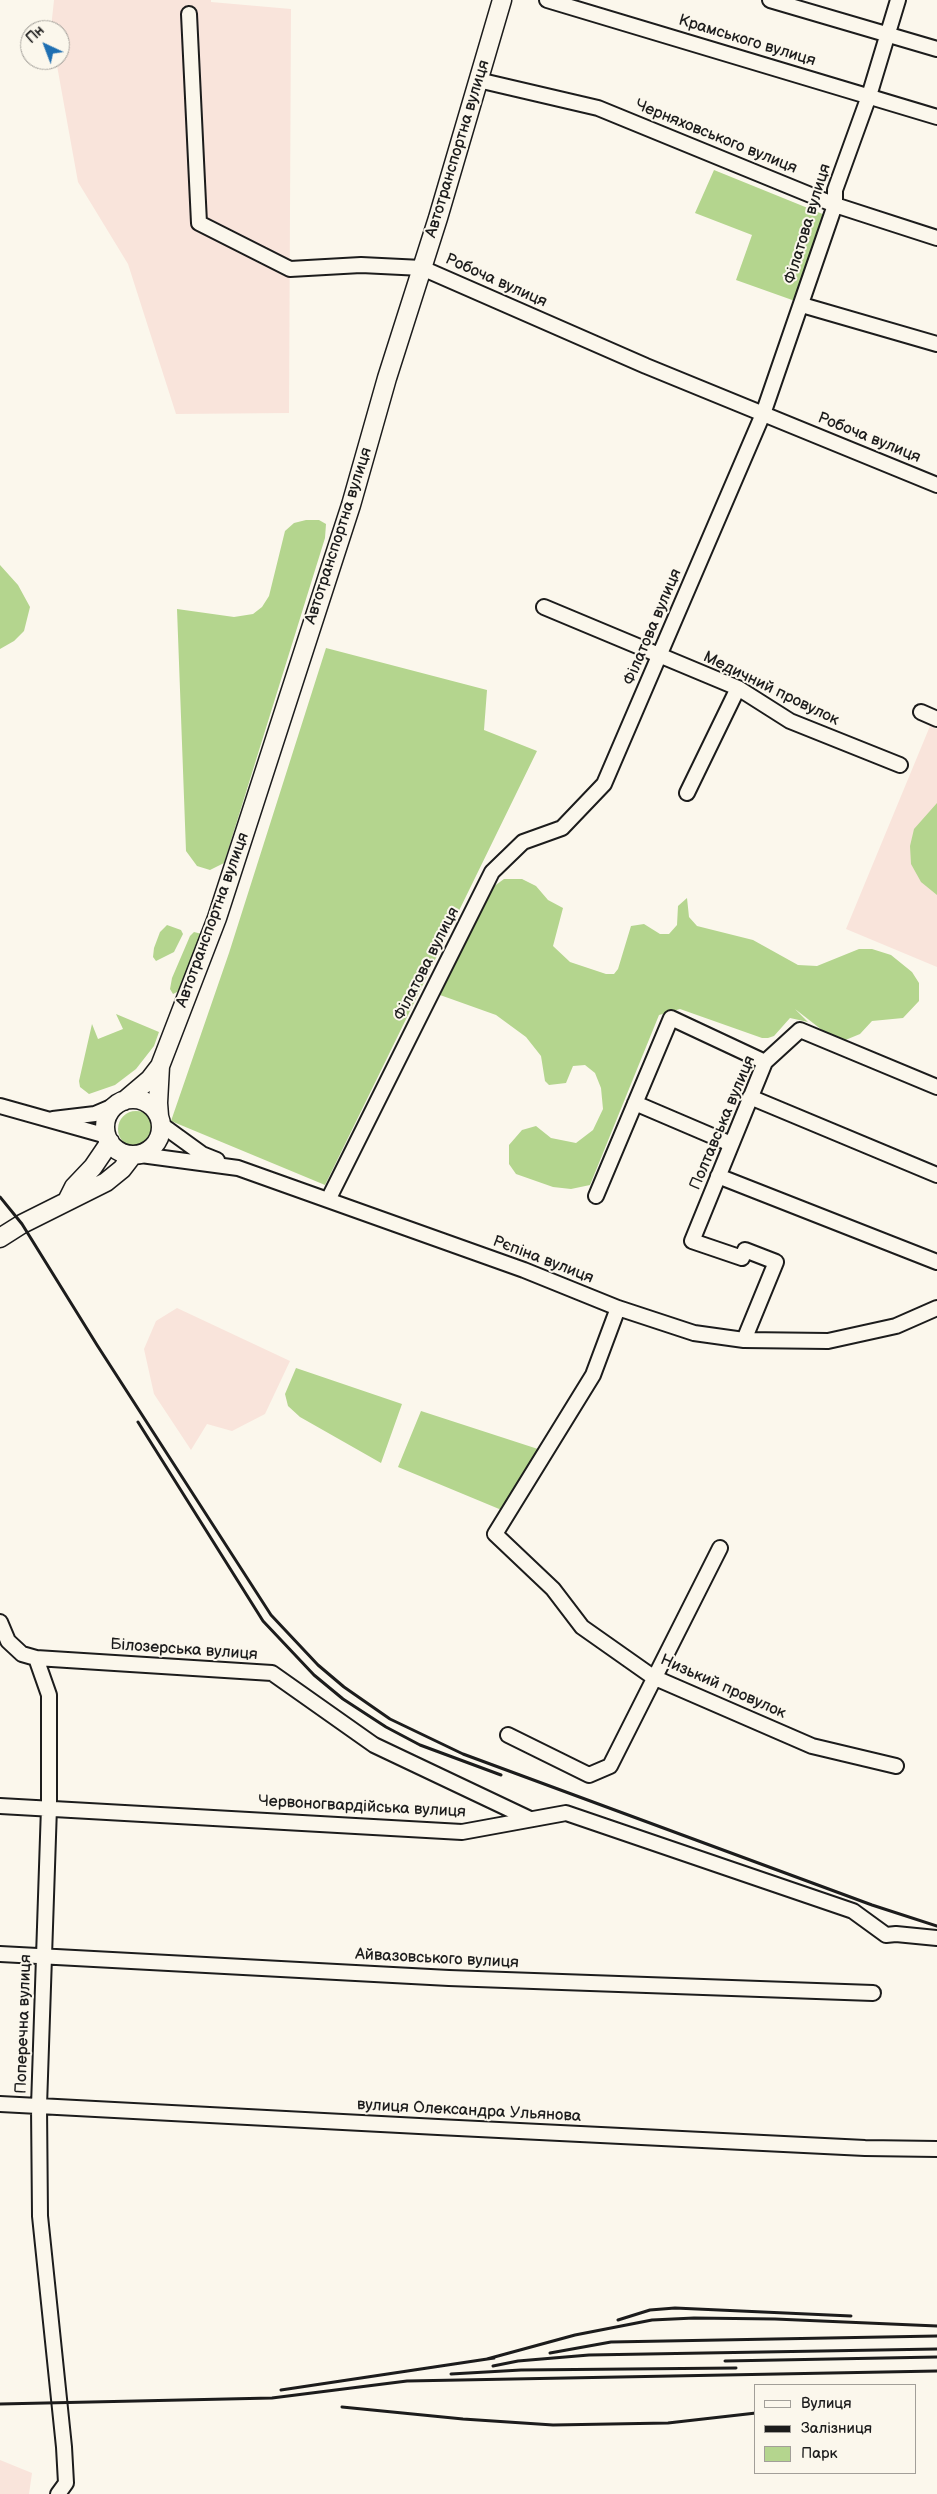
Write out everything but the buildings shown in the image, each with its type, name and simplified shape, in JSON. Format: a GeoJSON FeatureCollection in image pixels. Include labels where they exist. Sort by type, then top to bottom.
{"type":"FeatureCollection","features":[{"type":"Feature","properties":{"kind":"main road","name":"Автотранспортна вулиця"},"geometry":{"type":"LineString","coordinates":[[160,1066],[217,918],[351,505],[387,378],[502,0]]}},
{"type":"Feature","properties":{"kind":"main road"},"geometry":{"type":"LineString","coordinates":[[67,1202],[74,1187],[93,1168],[108,1139],[106,1119],[120,1103],[150,1079],[160,1066]]}},
{"type":"Feature","properties":{"kind":"main road"},"geometry":{"type":"LineString","coordinates":[[0,1237],[106,1182],[136,1155],[152,1149],[160,1138],[158,1103],[160,1066]]}},
{"type":"Feature","properties":{"kind":"main road"},"geometry":{"type":"LineString","coordinates":[[120,1103],[138,1100],[151,1105],[160,1121]]}},
{"type":"Feature","properties":{"kind":"main road"},"geometry":{"type":"LineString","coordinates":[[108,1139],[121,1153],[136,1155]]}},
{"type":"Feature","properties":{"kind":"street","name":"Крамського вулиця"},"geometry":{"type":"LineString","coordinates":[[546,0],[937,117]]}},
{"type":"Feature","properties":{"kind":"street"},"geometry":{"type":"LineString","coordinates":[[770,0],[937,49]]}},
{"type":"Feature","properties":{"kind":"street","name":"Філатова вулиця"},"geometry":{"type":"LineString","coordinates":[[328,1200],[492,872],[523,842],[562,828],[604,784],[763,414],[835,205],[835,190],[869,96],[898,0]]}},
{"type":"Feature","properties":{"kind":"street","name":"Робоча вулиця"},"geometry":{"type":"LineString","coordinates":[[189,14],[200,223],[290,268],[362,265],[422,268],[646,366],[937,485]]}},
{"type":"Feature","properties":{"kind":"street","name":"Черняховського вулиця"},"geometry":{"type":"LineString","coordinates":[[478,80],[598,108],[835,205],[937,238]]}},
{"type":"Feature","properties":{"kind":"street"},"geometry":{"type":"LineString","coordinates":[[802,305],[937,344]]}},
{"type":"Feature","properties":{"kind":"street","name":"Медичний провулок"},"geometry":{"type":"LineString","coordinates":[[544,607],[659,657],[738,688],[790,721],[900,765]]}},
{"type":"Feature","properties":{"kind":"street"},"geometry":{"type":"LineString","coordinates":[[687,793],[738,688]]}},
{"type":"Feature","properties":{"kind":"street"},"geometry":{"type":"LineString","coordinates":[[921,712],[937,719]]}},
{"type":"Feature","properties":{"kind":"street"},"geometry":{"type":"LineString","coordinates":[[596,1196],[671,1018],[765,1062]]}},
{"type":"Feature","properties":{"kind":"street","name":"Полтавська вулиця"},"geometry":{"type":"LineString","coordinates":[[744,1340],[776,1262],[746,1250],[742,1258],[692,1241],[765,1062],[800,1030],[937,1087]]}},
{"type":"Feature","properties":{"kind":"street"},"geometry":{"type":"LineString","coordinates":[[750,1097],[937,1175]]}},
{"type":"Feature","properties":{"kind":"street"},"geometry":{"type":"LineString","coordinates":[[43,1119],[61,1119],[95,1114],[120,1103]]}},
{"type":"Feature","properties":{"kind":"street"},"geometry":{"type":"LineString","coordinates":[[635,1103],[731,1144]]}},
{"type":"Feature","properties":{"kind":"street"},"geometry":{"type":"LineString","coordinates":[[0,1106],[108,1139]]}},
{"type":"Feature","properties":{"kind":"street"},"geometry":{"type":"LineString","coordinates":[[160,1121],[202,1154],[238,1168]]}},
{"type":"Feature","properties":{"kind":"street","name":"Рєпіна вулиця"},"geometry":{"type":"LineString","coordinates":[[136,1155],[238,1168],[524,1270],[618,1308],[682,1330],[744,1340],[828,1341],[896,1326],[937,1308]]}},
{"type":"Feature","properties":{"kind":"street"},"geometry":{"type":"LineString","coordinates":[[718,1176],[937,1262]]}},
{"type":"Feature","properties":{"kind":"street","name":"Низький провулок"},"geometry":{"type":"LineString","coordinates":[[618,1308],[592,1375],[495,1534],[553,1589],[582,1627],[655,1678],[812,1746],[896,1766]]}},
{"type":"Feature","properties":{"kind":"street"},"geometry":{"type":"LineString","coordinates":[[508,1735],[589,1775],[610,1766],[720,1548]]}},
{"type":"Feature","properties":{"kind":"street"},"geometry":{"type":"LineString","coordinates":[[0,1622],[8,1641],[22,1654],[36,1658]]}},
{"type":"Feature","properties":{"kind":"street","name":"Поперечна вулиця"},"geometry":{"type":"LineString","coordinates":[[36,1658],[49,1695],[49,1807],[38,2106],[40,2216],[64,2447],[62,2488]]}},
{"type":"Feature","properties":{"kind":"street","name":"Білозерська вулиця"},"geometry":{"type":"LineString","coordinates":[[36,1658],[272,1673],[374,1745],[530,1819]]}},
{"type":"Feature","properties":{"kind":"street","name":"Червоногвардійська вулиця"},"geometry":{"type":"LineString","coordinates":[[0,1806],[49,1807],[462,1832],[566,1813],[853,1911],[886,1935],[896,1934],[937,1938]]}},
{"type":"Feature","properties":{"kind":"street","name":"Айвазовського вулиця"},"geometry":{"type":"LineString","coordinates":[[0,1954],[449,1978],[873,1993]]}},
{"type":"Feature","properties":{"kind":"street","name":"вулиця Олександра Ульянова"},"geometry":{"type":"LineString","coordinates":[[0,2104],[865,2148],[937,2149]]}},
{"type":"Feature","properties":{"kind":"street"},"geometry":{"type":"LineString","coordinates":[[62,2488],[76,2494]]}},
{"type":"Feature","properties":{"kind":"shaded area"},"geometry":{"type":"Polygon","coordinates":[[[54,0],[211,0],[211,2],[291,9],[289,413],[176,414],[128,264],[78,182],[58,70],[70,70],[70,20],[52,20],[54,0]]]}},
{"type":"Feature","properties":{"kind":"shaded area"},"geometry":{"type":"Polygon","coordinates":[[[930,726],[937,729],[937,967],[846,929],[930,726]]]}},
{"type":"Feature","properties":{"kind":"shaded area"},"geometry":{"type":"Polygon","coordinates":[[[177,1308],[290,1361],[265,1414],[232,1431],[207,1424],[191,1450],[154,1394],[144,1349],[156,1321],[177,1308]]]}},
{"type":"Feature","properties":{"kind":"shaded area"},"geometry":{"type":"Polygon","coordinates":[[[0,2460],[32,2473],[29,2494],[0,2494],[0,2460]]]}},
{"type":"Feature","properties":{"kind":"green space"},"geometry":{"type":"Polygon","coordinates":[[[714,170],[825,215],[795,301],[736,280],[752,235],[695,213],[714,170]]]}},
{"type":"Feature","properties":{"kind":"green space"},"geometry":{"type":"Polygon","coordinates":[[[306,520],[319,520],[326,524],[325,538],[224,863],[210,870],[197,866],[186,851],[177,609],[234,617],[253,614],[262,607],[269,596],[285,531],[294,523],[306,520]]]}},
{"type":"Feature","properties":{"kind":"green space"},"geometry":{"type":"Polygon","coordinates":[[[0,565],[18,585],[30,607],[24,631],[14,641],[0,649],[0,565]]]}},
{"type":"Feature","properties":{"kind":"green space"},"geometry":{"type":"Polygon","coordinates":[[[326,648],[487,690],[484,730],[537,751],[325,1185],[171,1121],[229,953],[326,648]]]}},
{"type":"Feature","properties":{"kind":"green space"},"geometry":{"type":"Polygon","coordinates":[[[937,803],[937,895],[921,882],[911,864],[910,846],[914,829],[937,803]]]}},
{"type":"Feature","properties":{"kind":"green space"},"geometry":{"type":"Polygon","coordinates":[[[504,879],[522,879],[536,886],[548,900],[563,908],[553,946],[570,962],[606,974],[614,974],[618,969],[631,926],[644,924],[660,934],[669,934],[677,925],[678,906],[687,898],[689,917],[697,926],[753,940],[798,965],[817,966],[859,949],[872,949],[891,955],[912,972],[919,983],[919,1001],[903,1018],[872,1021],[860,1034],[843,1041],[831,1037],[795,1009],[808,1022],[790,1018],[774,1036],[768,1038],[762,1038],[680,1009],[659,1015],[590,1185],[571,1189],[553,1187],[516,1174],[509,1164],[509,1145],[522,1130],[536,1126],[551,1138],[576,1143],[593,1130],[603,1109],[601,1088],[595,1073],[585,1065],[573,1066],[566,1083],[549,1085],[545,1081],[541,1056],[526,1037],[496,1015],[440,995],[493,887],[504,879]]]}},
{"type":"Feature","properties":{"kind":"green space"},"geometry":{"type":"Polygon","coordinates":[[[167,925],[181,930],[183,934],[174,952],[156,961],[153,957],[154,948],[160,932],[167,925]]]}},
{"type":"Feature","properties":{"kind":"green space"},"geometry":{"type":"Polygon","coordinates":[[[194,932],[202,934],[179,991],[173,994],[170,989],[172,978],[190,936],[194,932]]]}},
{"type":"Feature","properties":{"kind":"green space"},"geometry":{"type":"Polygon","coordinates":[[[116,1014],[159,1032],[154,1046],[136,1069],[115,1085],[89,1094],[80,1087],[79,1081],[92,1024],[98,1039],[123,1029],[116,1014]]]}},
{"type":"Feature","properties":{"kind":"green space"},"geometry":{"type":"Polygon","coordinates":[[[136,1111],[148,1117],[154,1129],[148,1141],[136,1147],[124,1141],[118,1129],[124,1117],[136,1111]]]}},
{"type":"Feature","properties":{"kind":"green space"},"geometry":{"type":"Polygon","coordinates":[[[296,1368],[402,1404],[381,1463],[300,1417],[288,1406],[285,1394],[296,1368]]]}},
{"type":"Feature","properties":{"kind":"green space"},"geometry":{"type":"Polygon","coordinates":[[[421,1411],[541,1450],[504,1511],[398,1467],[421,1411]]]}},
{"type":"Feature","properties":{"kind":"railway"},"geometry":{"type":"LineString","coordinates":[[0,1197],[22,1224],[97,1345],[271,1615],[318,1665],[344,1687],[390,1719],[463,1754],[872,1905],[937,1926]]}},
{"type":"Feature","properties":{"kind":"railway"},"geometry":{"type":"LineString","coordinates":[[138,1422],[263,1621],[314,1675],[343,1699],[386,1727],[420,1745],[501,1775]]}},
{"type":"Feature","properties":{"kind":"railway"},"geometry":{"type":"LineString","coordinates":[[618,2320],[650,2310],[675,2308],[851,2316]]}},
{"type":"Feature","properties":{"kind":"railway"},"geometry":{"type":"LineString","coordinates":[[487,2359],[575,2335],[652,2320],[694,2318],[775,2319],[937,2326]]}},
{"type":"Feature","properties":{"kind":"railway"},"geometry":{"type":"LineString","coordinates":[[550,2353],[611,2342],[937,2336]]}},
{"type":"Feature","properties":{"kind":"railway"},"geometry":{"type":"LineString","coordinates":[[493,2366],[518,2361],[589,2355],[937,2349]]}},
{"type":"Feature","properties":{"kind":"railway"},"geometry":{"type":"LineString","coordinates":[[725,2361],[937,2357]]}},
{"type":"Feature","properties":{"kind":"railway"},"geometry":{"type":"LineString","coordinates":[[281,2390],[494,2358]]}},
{"type":"Feature","properties":{"kind":"railway"},"geometry":{"type":"LineString","coordinates":[[451,2374],[521,2370],[736,2368]]}},
{"type":"Feature","properties":{"kind":"railway"},"geometry":{"type":"LineString","coordinates":[[0,2404],[272,2398],[407,2381],[937,2371]]}},
{"type":"Feature","properties":{"kind":"railway"},"geometry":{"type":"LineString","coordinates":[[342,2407],[463,2419],[553,2425],[668,2423],[754,2413]]}}]}
